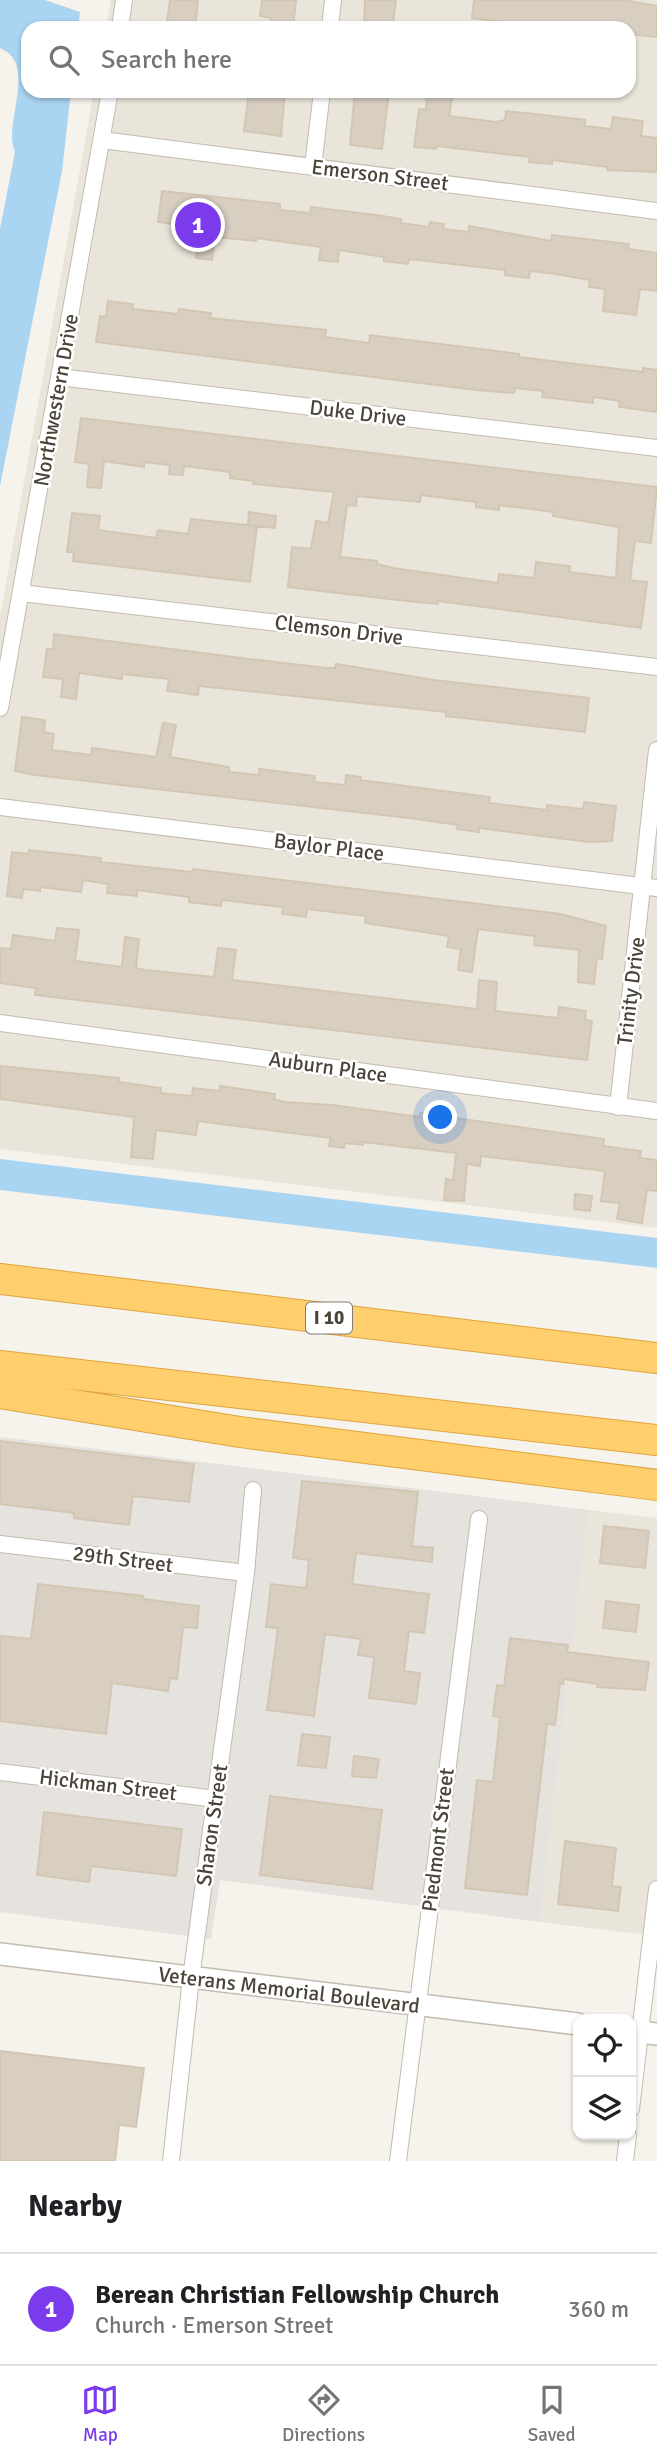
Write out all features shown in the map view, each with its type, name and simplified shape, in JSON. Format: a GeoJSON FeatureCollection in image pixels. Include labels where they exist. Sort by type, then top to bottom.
{"type":"FeatureCollection","features":[{"type":"Feature","properties":{"kind":"highway","name":"I 10"},"geometry":{"type":"LineString","coordinates":[[0,1279],[657,1358]]}},
{"type":"Feature","properties":{"kind":"highway"},"geometry":{"type":"LineString","coordinates":[[0,1366],[657,1440]]}},
{"type":"Feature","properties":{"kind":"highway"},"geometry":{"type":"LineString","coordinates":[[0,1393],[240,1432],[657,1485]]}},
{"type":"Feature","properties":{"kind":"street"},"geometry":{"type":"LineString","coordinates":[[121,21],[124,0]]}},
{"type":"Feature","properties":{"kind":"street"},"geometry":{"type":"LineString","coordinates":[[331,21],[333,0]]}},
{"type":"Feature","properties":{"kind":"street","name":"Northwestern Drive"},"geometry":{"type":"LineString","coordinates":[[0,708],[109,98]]}},
{"type":"Feature","properties":{"kind":"street"},"geometry":{"type":"LineString","coordinates":[[313,167],[321,98]]}},
{"type":"Feature","properties":{"kind":"street","name":"Emerson Street"},"geometry":{"type":"LineString","coordinates":[[102,140],[657,211]]}},
{"type":"Feature","properties":{"kind":"street","name":"Duke Drive"},"geometry":{"type":"LineString","coordinates":[[59,377],[657,448]]}},
{"type":"Feature","properties":{"kind":"street","name":"Clemson Drive"},"geometry":{"type":"LineString","coordinates":[[21,593],[657,667]]}},
{"type":"Feature","properties":{"kind":"street","name":"Trinity Drive"},"geometry":{"type":"LineString","coordinates":[[618,1107],[650,887],[657,750]]}},
{"type":"Feature","properties":{"kind":"street","name":"Baylor Place"},"geometry":{"type":"LineString","coordinates":[[0,807],[650,887]]}},
{"type":"Feature","properties":{"kind":"street","name":"Auburn Place"},"geometry":{"type":"LineString","coordinates":[[0,1023],[657,1111]]}},
{"type":"Feature","properties":{"kind":"street","name":"Sharon Street"},"geometry":{"type":"LineString","coordinates":[[171,2161],[191,1978],[246,1573],[253,1490]]}},
{"type":"Feature","properties":{"kind":"street","name":"Piedmont Street"},"geometry":{"type":"LineString","coordinates":[[398,2161],[479,1519]]}},
{"type":"Feature","properties":{"kind":"street","name":"29th Street"},"geometry":{"type":"LineString","coordinates":[[0,1544],[246,1573]]}},
{"type":"Feature","properties":{"kind":"street","name":"Hickman Street"},"geometry":{"type":"LineString","coordinates":[[0,1772],[216,1798]]}},
{"type":"Feature","properties":{"kind":"street"},"geometry":{"type":"LineString","coordinates":[[636,2077],[657,1889]]}},
{"type":"Feature","properties":{"kind":"street","name":"Veterans Memorial Boulevard"},"geometry":{"type":"LineString","coordinates":[[0,1954],[573,2023]]}},
{"type":"Feature","properties":{"kind":"street"},"geometry":{"type":"LineString","coordinates":[[625,2161],[627,2140]]}},
{"type":"Feature","properties":{"kind":"shaded area"},"geometry":{"type":"Polygon","coordinates":[[[111,0],[657,0],[657,1228],[0,1149],[0,617],[93,98],[636,98],[636,21],[107,21],[111,0]]]}},
{"type":"Feature","properties":{"kind":"shaded area"},"geometry":{"type":"Polygon","coordinates":[[[0,1437],[589,1510],[540,1922],[220,1880],[211,1939],[0,1912],[0,1437]]]}},
{"type":"Feature","properties":{"kind":"shaded area"},"geometry":{"type":"Polygon","coordinates":[[[589,1510],[657,1518],[657,1936],[540,1922],[589,1510]]]}},
{"type":"Feature","properties":{"kind":"water"},"geometry":{"type":"Polygon","coordinates":[[[0,0],[45,0],[80,12],[79,21],[21,21],[21,98],[70,98],[62,171],[0,486],[0,229],[15,152],[12,140],[18,81],[17,67],[11,56],[0,48],[0,0]]]}},
{"type":"Feature","properties":{"kind":"water"},"geometry":{"type":"Polygon","coordinates":[[[0,1159],[657,1238],[657,1268],[0,1190],[0,1159]]]}},
{"type":"Feature","properties":{"kind":"building"},"geometry":{"type":"Polygon","coordinates":[[[170,0],[198,0],[196,21],[167,21],[170,0]]]}},
{"type":"Feature","properties":{"kind":"building"},"geometry":{"type":"Polygon","coordinates":[[[262,0],[296,0],[294,21],[271,21],[271,18],[260,16],[262,0]]]}},
{"type":"Feature","properties":{"kind":"building"},"geometry":{"type":"Polygon","coordinates":[[[365,0],[396,0],[393,21],[364,21],[365,0]]]}},
{"type":"Feature","properties":{"kind":"building"},"geometry":{"type":"Polygon","coordinates":[[[474,0],[623,0],[657,6],[657,37],[636,35],[636,21],[492,21],[472,18],[474,0]]]}},
{"type":"Feature","properties":{"kind":"building"},"geometry":{"type":"Polygon","coordinates":[[[248,98],[284,98],[281,136],[244,131],[248,98]]]}},
{"type":"Feature","properties":{"kind":"building"},"geometry":{"type":"Polygon","coordinates":[[[354,98],[388,98],[382,149],[350,145],[354,98]]]}},
{"type":"Feature","properties":{"kind":"building"},"geometry":{"type":"Polygon","coordinates":[[[427,98],[452,98],[449,116],[496,122],[505,120],[506,111],[585,120],[585,126],[611,129],[613,117],[643,121],[641,136],[657,138],[657,172],[607,170],[608,167],[552,160],[552,164],[529,162],[530,157],[437,146],[436,149],[414,147],[419,109],[426,110],[427,98]]]}},
{"type":"Feature","properties":{"kind":"building"},"geometry":{"type":"Polygon","coordinates":[[[162,191],[280,204],[280,210],[310,213],[311,207],[401,219],[401,223],[429,227],[430,222],[444,224],[443,229],[469,232],[469,226],[551,241],[552,235],[629,244],[628,249],[657,253],[657,291],[640,289],[636,315],[603,311],[605,289],[589,287],[590,280],[556,274],[530,271],[529,278],[505,275],[505,270],[409,259],[408,264],[339,250],[338,262],[319,260],[321,247],[256,238],[256,241],[215,237],[212,260],[196,258],[200,228],[158,222],[162,191]]]}},
{"type":"Feature","properties":{"kind":"building"},"geometry":{"type":"Polygon","coordinates":[[[108,301],[133,304],[132,309],[178,314],[179,309],[211,313],[210,318],[326,330],[325,337],[369,343],[370,335],[519,354],[519,357],[643,372],[643,368],[657,370],[657,412],[619,407],[620,401],[593,397],[593,403],[542,397],[543,391],[515,388],[514,393],[476,390],[96,342],[100,316],[106,317],[108,301]]]}},
{"type":"Feature","properties":{"kind":"building"},"geometry":{"type":"Polygon","coordinates":[[[81,418],[657,487],[651,543],[635,541],[630,580],[647,582],[641,628],[438,601],[438,604],[288,587],[292,547],[311,549],[316,521],[328,523],[334,492],[253,484],[254,481],[230,478],[230,472],[184,466],[183,475],[169,474],[170,465],[144,462],[144,467],[104,461],[101,488],[87,487],[89,464],[75,462],[81,418]],[[421,495],[420,502],[357,496],[356,506],[347,505],[340,557],[377,561],[377,564],[393,568],[498,583],[499,574],[534,578],[536,562],[570,566],[569,572],[616,578],[619,527],[553,516],[554,512],[499,505],[499,510],[476,507],[476,502],[421,495]]]}},
{"type":"Feature","properties":{"kind":"building"},"geometry":{"type":"Polygon","coordinates":[[[249,512],[276,516],[275,528],[248,525],[249,512]]]}},
{"type":"Feature","properties":{"kind":"building"},"geometry":{"type":"Polygon","coordinates":[[[72,513],[100,516],[98,530],[156,538],[158,530],[188,534],[191,519],[257,526],[250,582],[73,561],[74,552],[67,552],[72,513]]]}},
{"type":"Feature","properties":{"kind":"building"},"geometry":{"type":"Polygon","coordinates":[[[54,634],[327,668],[335,668],[336,664],[434,680],[589,698],[585,732],[446,716],[446,712],[199,686],[198,695],[167,691],[169,679],[122,674],[122,679],[79,673],[76,699],[61,697],[63,679],[43,677],[47,649],[53,649],[54,634]]]}},
{"type":"Feature","properties":{"kind":"building"},"geometry":{"type":"Polygon","coordinates":[[[22,717],[45,720],[44,732],[54,734],[52,750],[91,755],[92,748],[156,757],[163,723],[176,725],[170,757],[229,767],[229,772],[259,775],[259,769],[315,776],[314,782],[345,785],[346,775],[361,777],[360,780],[490,797],[489,803],[547,810],[547,805],[583,809],[584,802],[616,806],[612,841],[589,842],[479,828],[479,832],[457,829],[458,825],[409,818],[15,771],[22,717]]]}},
{"type":"Feature","properties":{"kind":"building"},"geometry":{"type":"Polygon","coordinates":[[[29,850],[101,858],[100,862],[192,872],[193,869],[561,914],[606,926],[602,959],[597,958],[594,984],[578,982],[579,950],[534,945],[535,936],[478,929],[472,972],[458,970],[461,949],[447,947],[449,936],[365,923],[366,916],[307,909],[306,917],[282,914],[283,907],[222,900],[221,906],[189,902],[189,897],[137,890],[137,896],[107,893],[108,884],[83,880],[81,892],[40,887],[40,891],[23,889],[22,898],[7,896],[12,852],[28,854],[29,850]]]}},
{"type":"Feature","properties":{"kind":"building"},"geometry":{"type":"Polygon","coordinates":[[[57,928],[79,930],[75,961],[122,967],[125,937],[139,939],[136,968],[145,970],[214,977],[218,948],[236,950],[232,980],[477,1009],[479,980],[497,982],[495,1011],[558,1018],[559,1007],[586,1011],[585,1020],[592,1021],[587,1060],[35,995],[36,988],[0,983],[0,948],[11,949],[13,935],[55,941],[57,928]]]}},
{"type":"Feature","properties":{"kind":"building"},"geometry":{"type":"Polygon","coordinates":[[[0,1066],[119,1078],[119,1082],[161,1088],[161,1093],[192,1096],[193,1088],[220,1091],[220,1086],[275,1094],[274,1099],[284,1102],[332,1105],[420,1117],[420,1113],[604,1139],[603,1146],[641,1151],[640,1158],[657,1160],[657,1191],[647,1190],[642,1223],[617,1219],[620,1203],[601,1201],[605,1171],[481,1156],[480,1166],[467,1164],[464,1201],[444,1200],[446,1179],[453,1180],[456,1153],[363,1142],[363,1145],[345,1143],[344,1148],[329,1146],[331,1138],[198,1121],[196,1135],[156,1130],[153,1159],[131,1157],[134,1117],[0,1099],[0,1066]]]}},
{"type":"Feature","properties":{"kind":"building"},"geometry":{"type":"Polygon","coordinates":[[[575,1194],[592,1196],[590,1211],[574,1209],[575,1194]]]}},
{"type":"Feature","properties":{"kind":"building"},"geometry":{"type":"Polygon","coordinates":[[[0,1441],[194,1464],[189,1502],[133,1496],[129,1525],[74,1518],[74,1513],[0,1504],[0,1441]]]}},
{"type":"Feature","properties":{"kind":"building"},"geometry":{"type":"Polygon","coordinates":[[[302,1481],[418,1492],[412,1546],[433,1548],[432,1562],[356,1553],[352,1584],[429,1594],[424,1633],[409,1631],[404,1671],[420,1673],[416,1704],[369,1698],[374,1657],[358,1655],[361,1639],[325,1634],[314,1716],[267,1710],[278,1628],[266,1627],[271,1584],[306,1588],[309,1560],[293,1558],[302,1481]]]}},
{"type":"Feature","properties":{"kind":"building"},"geometry":{"type":"Polygon","coordinates":[[[604,1526],[649,1531],[645,1568],[600,1563],[604,1526]]]}},
{"type":"Feature","properties":{"kind":"building"},"geometry":{"type":"Polygon","coordinates":[[[38,1584],[143,1596],[143,1599],[199,1606],[197,1628],[183,1627],[177,1679],[170,1678],[168,1691],[112,1683],[106,1734],[0,1721],[0,1636],[31,1639],[38,1584]]]}},
{"type":"Feature","properties":{"kind":"building"},"geometry":{"type":"Polygon","coordinates":[[[606,1601],[639,1605],[636,1632],[603,1628],[606,1601]]]}},
{"type":"Feature","properties":{"kind":"building"},"geometry":{"type":"Polygon","coordinates":[[[510,1638],[568,1645],[567,1652],[649,1662],[645,1690],[597,1687],[598,1684],[564,1679],[563,1684],[560,1683],[555,1725],[547,1724],[527,1895],[465,1888],[477,1780],[493,1782],[500,1717],[493,1716],[497,1685],[504,1686],[510,1638]]]}},
{"type":"Feature","properties":{"kind":"building"},"geometry":{"type":"Polygon","coordinates":[[[302,1734],[330,1737],[326,1768],[298,1765],[302,1734]]]}},
{"type":"Feature","properties":{"kind":"building"},"geometry":{"type":"Polygon","coordinates":[[[354,1756],[379,1759],[376,1778],[352,1776],[354,1756]]]}},
{"type":"Feature","properties":{"kind":"building"},"geometry":{"type":"Polygon","coordinates":[[[270,1796],[382,1810],[372,1889],[260,1875],[270,1796]]]}},
{"type":"Feature","properties":{"kind":"building"},"geometry":{"type":"Polygon","coordinates":[[[44,1812],[182,1829],[176,1876],[91,1866],[89,1882],[37,1875],[44,1812]]]}},
{"type":"Feature","properties":{"kind":"building"},"geometry":{"type":"Polygon","coordinates":[[[565,1841],[616,1848],[612,1886],[621,1887],[618,1911],[558,1904],[565,1841]]]}},
{"type":"Feature","properties":{"kind":"building"},"geometry":{"type":"Polygon","coordinates":[[[0,2051],[144,2068],[136,2127],[119,2125],[115,2161],[0,2161],[0,2051]]]}},
{"type":"Feature","properties":{"kind":"place","name":"Berean Christian Fellowship Church"},"geometry":{"type":"Point","coordinates":[198,225]}}]}
